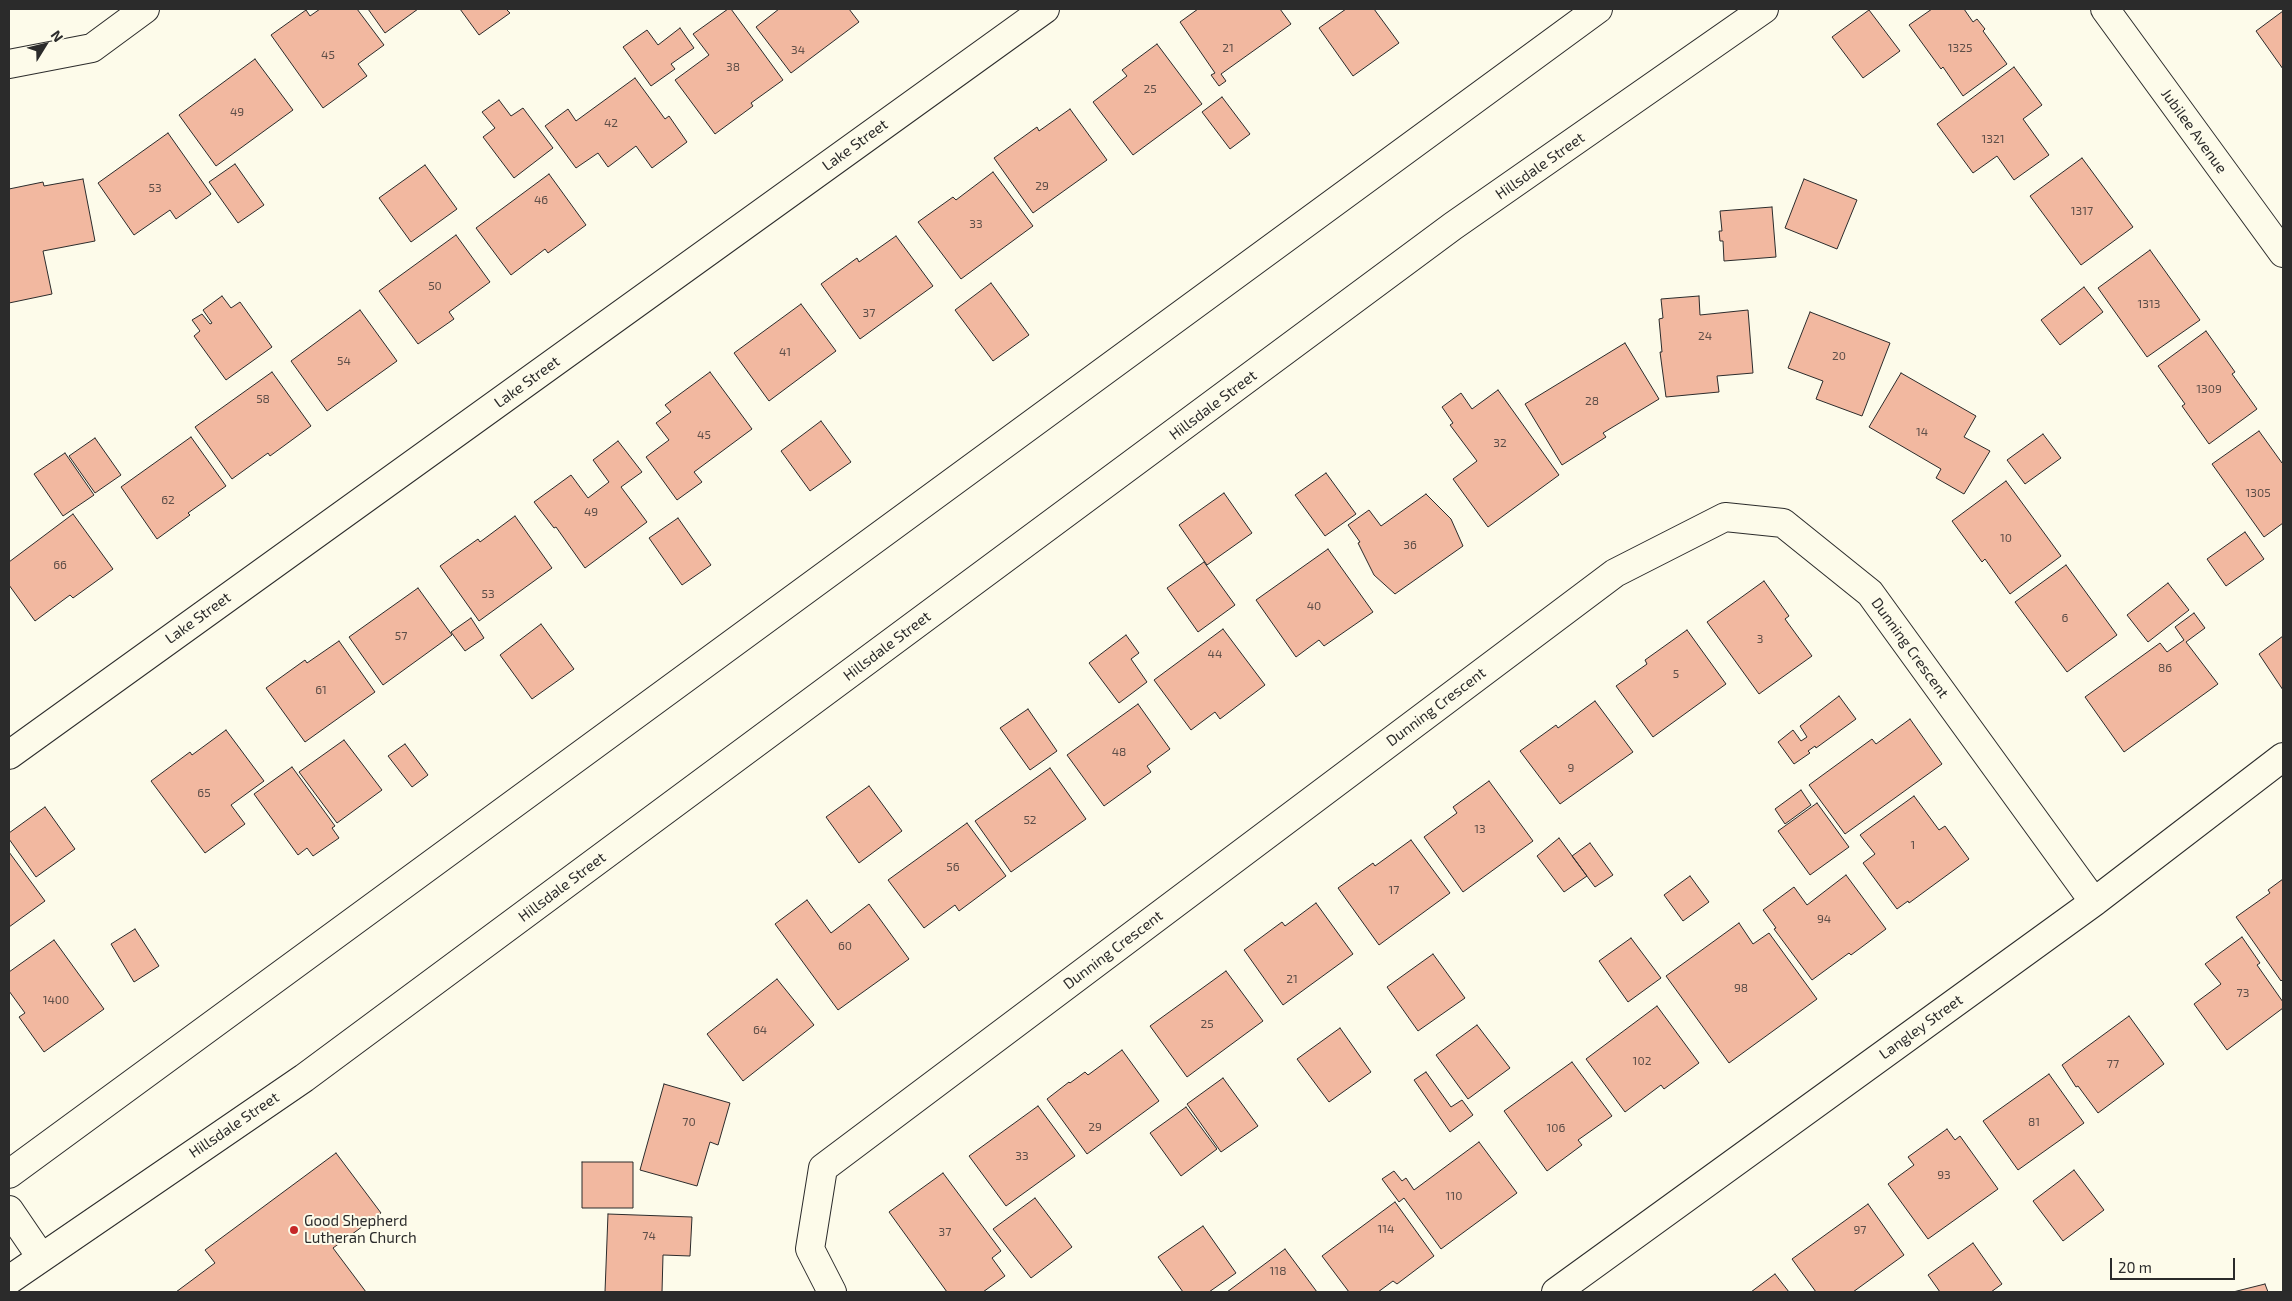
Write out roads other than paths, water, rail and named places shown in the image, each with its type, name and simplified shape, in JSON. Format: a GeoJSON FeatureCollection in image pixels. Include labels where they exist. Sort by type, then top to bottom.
{"type":"FeatureCollection","features":[{"type":"Feature","properties":{"kind":"street"},"geometry":{"type":"LineString","coordinates":[[9,64],[92,48],[145,9]]}},
{"type":"Feature","properties":{"kind":"street","name":"Lake Street"},"geometry":{"type":"LineString","coordinates":[[9,755],[1045,9]]}},
{"type":"Feature","properties":{"kind":"street"},"geometry":{"type":"LineString","coordinates":[[9,1174],[1598,9]]}},
{"type":"Feature","properties":{"kind":"street","name":"Hillsdale Street"},"geometry":{"type":"LineString","coordinates":[[9,1280],[304,1078],[1453,226],[1764,9]]}},
{"type":"Feature","properties":{"kind":"street","name":"Jubilee Avenue"},"geometry":{"type":"LineString","coordinates":[[2105,9],[2283,253]]}},
{"type":"Feature","properties":{"kind":"street","name":"Dunning Crescent"},"geometry":{"type":"LineString","coordinates":[[832,1292],[810,1249],[823,1168],[1615,572],[1725,517],[1783,522],[1870,593],[2094,902]]}},
{"type":"Feature","properties":{"kind":"street","name":"Langley Street"},"geometry":{"type":"LineString","coordinates":[[1556,1292],[2094,902],[2283,757]]}},
{"type":"Feature","properties":{"kind":"street"},"geometry":{"type":"LineString","coordinates":[[9,1210],[41,1257]]}},
{"type":"Feature","properties":{"kind":"place","name":"Good Shepherd Lutheran Church"},"geometry":{"type":"Point","coordinates":[294,1230]}}]}
